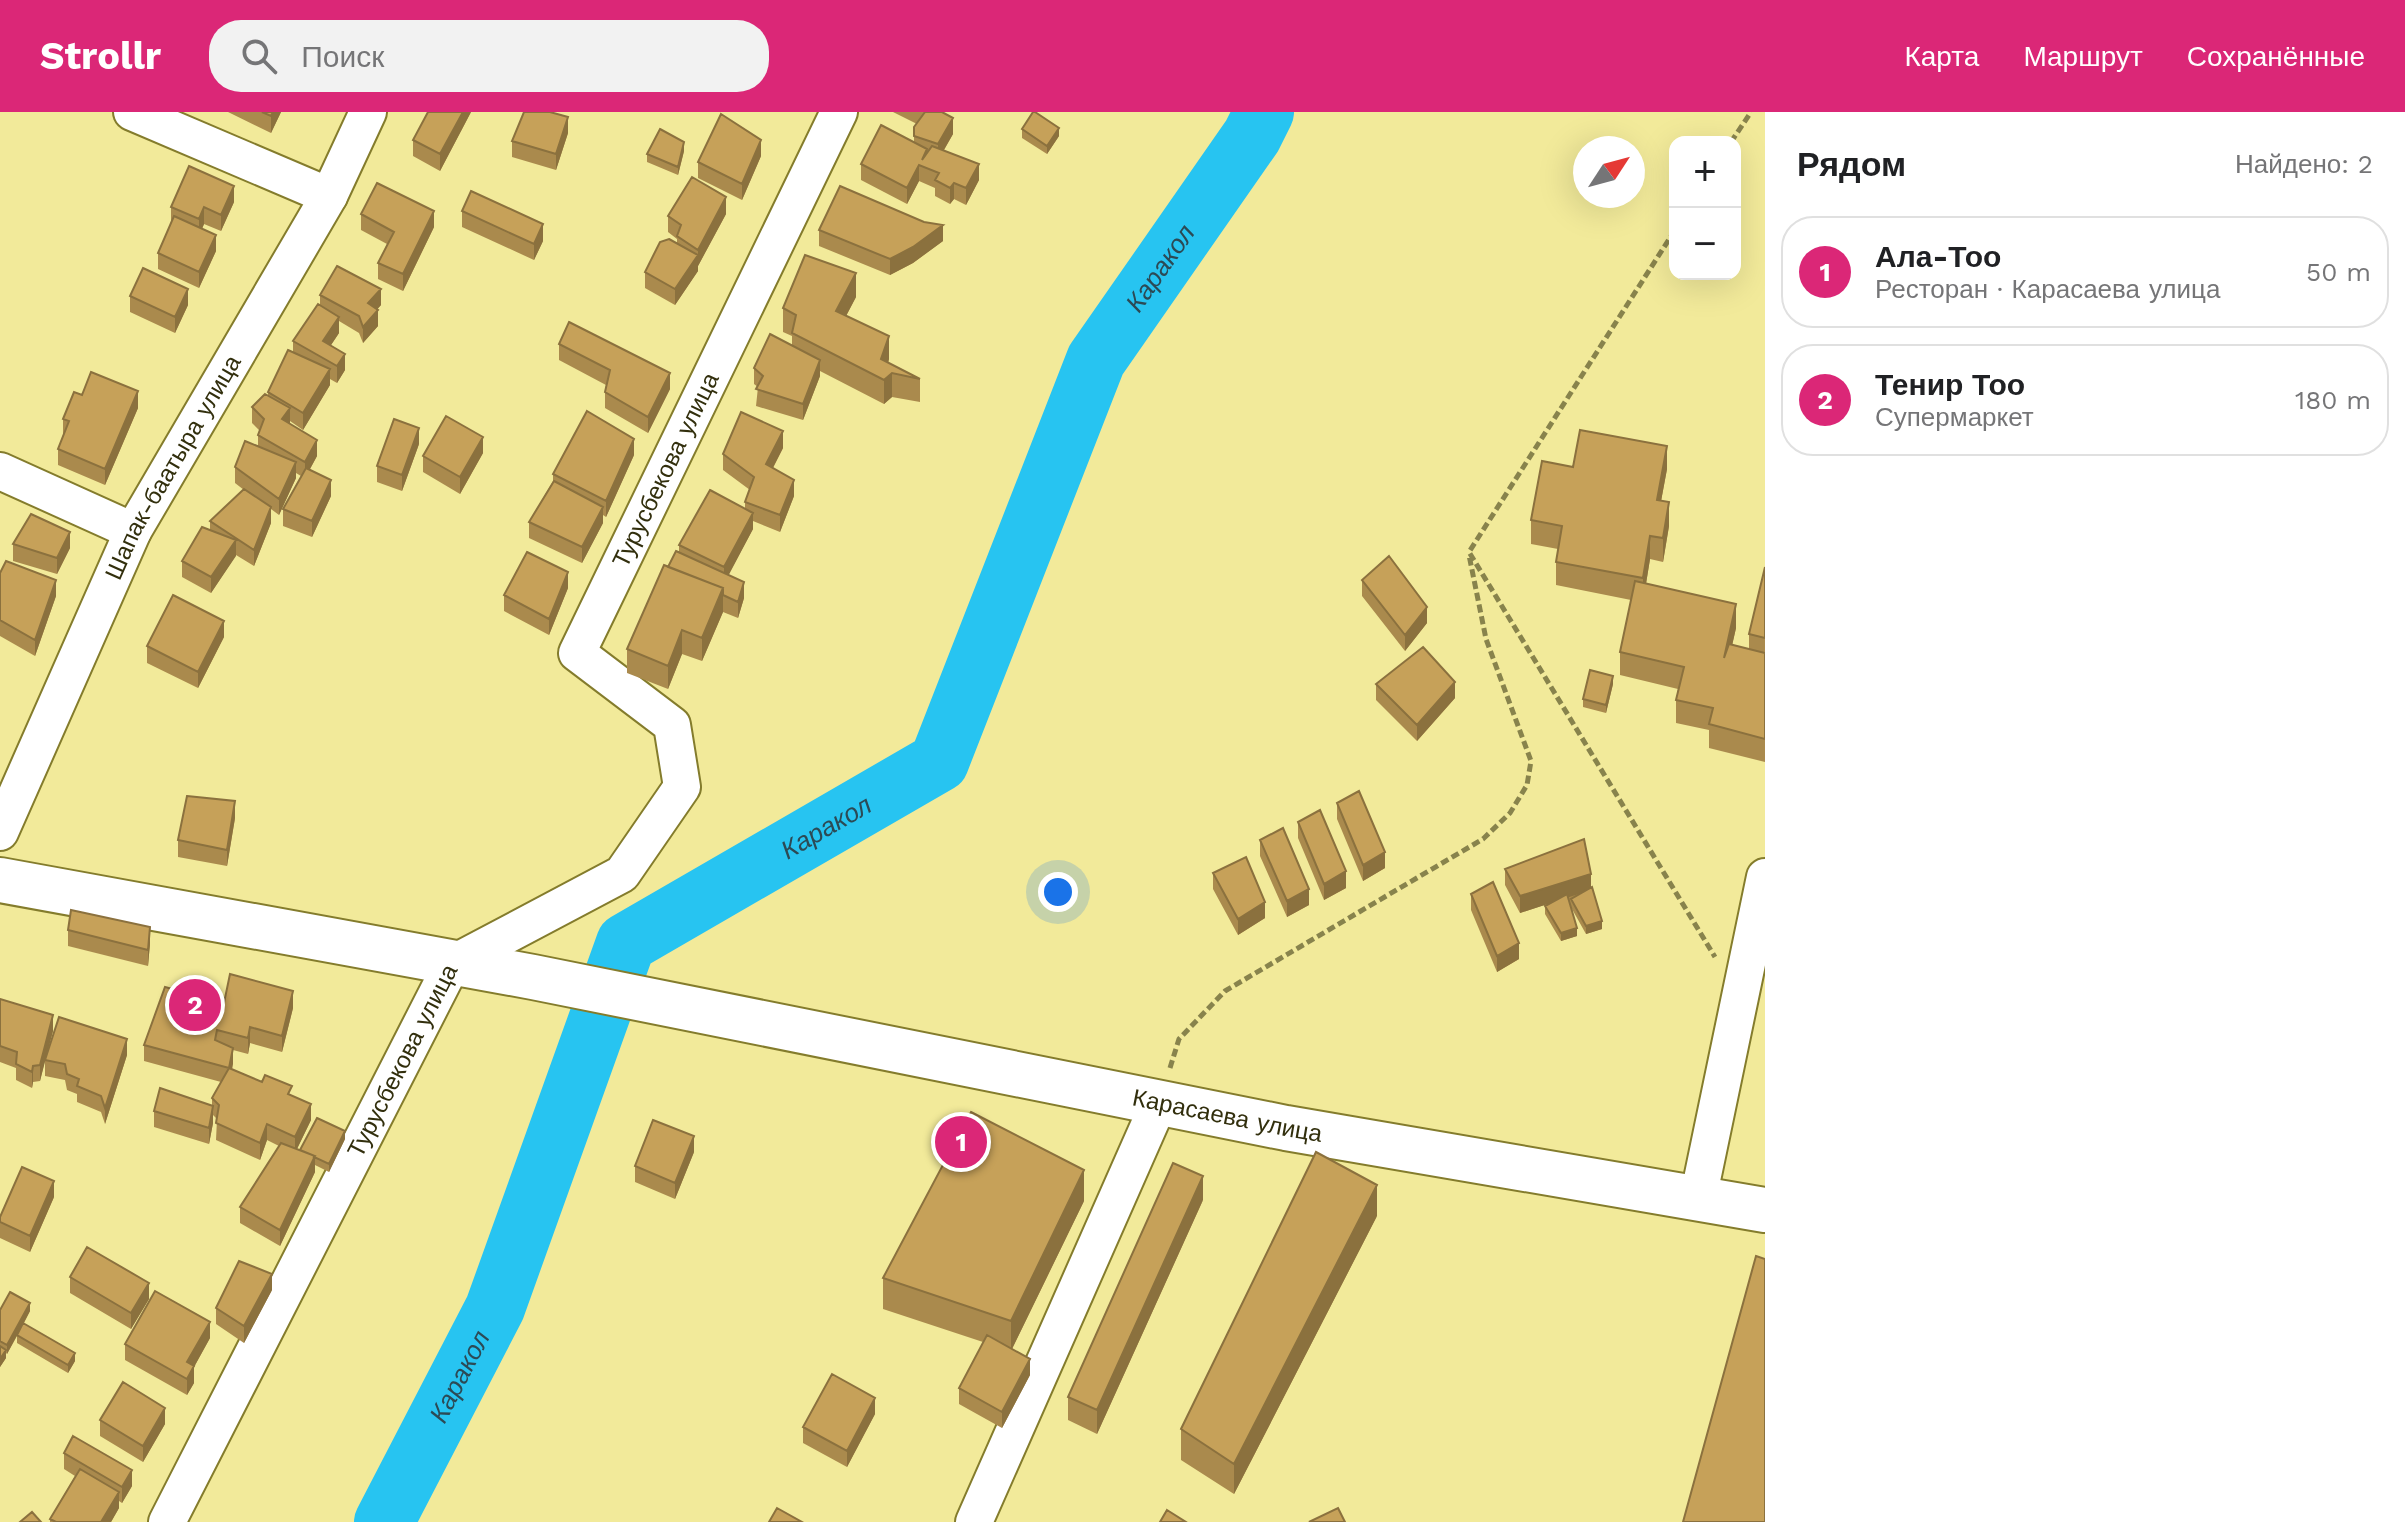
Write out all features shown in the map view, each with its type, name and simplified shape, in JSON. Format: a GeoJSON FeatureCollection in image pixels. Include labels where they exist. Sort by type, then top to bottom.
{"type":"FeatureCollection","features":[{"type":"Feature","properties":{"kind":"street"},"geometry":{"type":"LineString","coordinates":[[132,112],[329,196]]}},
{"type":"Feature","properties":{"kind":"street","name":"Шапак-баатыра улица"},"geometry":{"type":"LineString","coordinates":[[0,832],[133,531],[329,196],[368,112]]}},
{"type":"Feature","properties":{"kind":"street","name":"Турусбекова улица"},"geometry":{"type":"LineString","coordinates":[[167,1522],[452,964],[622,874],[682,787],[672,725],[577,653],[839,112]]}},
{"type":"Feature","properties":{"kind":"street"},"geometry":{"type":"LineString","coordinates":[[0,471],[133,531]]}},
{"type":"Feature","properties":{"kind":"street"},"geometry":{"type":"LineString","coordinates":[[1698,1199],[1765,877]]}},
{"type":"Feature","properties":{"kind":"street","name":"Карасаева улица"},"geometry":{"type":"LineString","coordinates":[[0,880],[533,977],[1286,1128],[1765,1210]]}},
{"type":"Feature","properties":{"kind":"street"},"geometry":{"type":"LineString","coordinates":[[974,1522],[1159,1103]]}},
{"type":"Feature","properties":{"kind":"path"},"geometry":{"type":"LineString","coordinates":[[1735,136],[1751,112]]}},
{"type":"Feature","properties":{"kind":"path"},"geometry":{"type":"LineString","coordinates":[[1159,1103],[1179,1039],[1225,991],[1483,839],[1510,813],[1527,785],[1531,761],[1486,639],[1469,552],[1669,239]]}},
{"type":"Feature","properties":{"kind":"path"},"geometry":{"type":"LineString","coordinates":[[1469,552],[1740,999]]}},
{"type":"Feature","properties":{"kind":"building"},"geometry":{"type":"Polygon","coordinates":[[[428,112],[463,112],[440,154],[413,140],[428,112]]]}},
{"type":"Feature","properties":{"kind":"building"},"geometry":{"type":"Polygon","coordinates":[[[524,112],[550,112],[568,117],[556,154],[512,141],[524,112]]]}},
{"type":"Feature","properties":{"kind":"building"},"geometry":{"type":"Polygon","coordinates":[[[925,112],[942,112],[953,118],[938,144],[914,136],[914,127],[925,112]]]}},
{"type":"Feature","properties":{"kind":"building"},"geometry":{"type":"Polygon","coordinates":[[[1033,112],[1059,128],[1047,146],[1022,129],[1033,112]]]}},
{"type":"Feature","properties":{"kind":"building"},"geometry":{"type":"Polygon","coordinates":[[[721,114],[761,140],[742,184],[698,162],[721,114]]]}},
{"type":"Feature","properties":{"kind":"building"},"geometry":{"type":"Polygon","coordinates":[[[881,125],[927,149],[922,160],[932,146],[979,164],[966,188],[954,183],[950,188],[935,180],[939,173],[919,165],[907,188],[861,164],[881,125]]]}},
{"type":"Feature","properties":{"kind":"building"},"geometry":{"type":"Polygon","coordinates":[[[660,129],[684,142],[678,167],[647,154],[660,129]]]}},
{"type":"Feature","properties":{"kind":"building"},"geometry":{"type":"Polygon","coordinates":[[[189,166],[234,186],[221,215],[204,207],[199,219],[171,207],[189,166]]]}},
{"type":"Feature","properties":{"kind":"building"},"geometry":{"type":"Polygon","coordinates":[[[692,177],[726,197],[698,250],[677,236],[681,225],[668,216],[692,177]]]}},
{"type":"Feature","properties":{"kind":"building"},"geometry":{"type":"Polygon","coordinates":[[[377,183],[434,211],[403,274],[378,263],[394,232],[361,214],[377,183]]]}},
{"type":"Feature","properties":{"kind":"building"},"geometry":{"type":"Polygon","coordinates":[[[840,186],[924,222],[943,225],[890,259],[819,230],[840,186]]]}},
{"type":"Feature","properties":{"kind":"building"},"geometry":{"type":"Polygon","coordinates":[[[471,191],[543,224],[534,244],[462,211],[471,191]]]}},
{"type":"Feature","properties":{"kind":"building"},"geometry":{"type":"Polygon","coordinates":[[[174,216],[216,235],[199,272],[158,253],[174,216]]]}},
{"type":"Feature","properties":{"kind":"building"},"geometry":{"type":"Polygon","coordinates":[[[669,239],[698,255],[675,289],[645,272],[660,242],[669,239]]]}},
{"type":"Feature","properties":{"kind":"building"},"geometry":{"type":"Polygon","coordinates":[[[805,255],[856,273],[836,311],[889,336],[881,359],[920,379],[892,373],[884,380],[792,333],[796,315],[783,308],[805,255]]]}},
{"type":"Feature","properties":{"kind":"building"},"geometry":{"type":"Polygon","coordinates":[[[337,266],[381,289],[368,303],[378,310],[363,327],[359,316],[320,295],[337,266]]]}},
{"type":"Feature","properties":{"kind":"building"},"geometry":{"type":"Polygon","coordinates":[[[143,268],[188,289],[175,317],[130,296],[143,268]]]}},
{"type":"Feature","properties":{"kind":"building"},"geometry":{"type":"Polygon","coordinates":[[[318,304],[339,317],[323,341],[345,354],[337,366],[293,341],[318,304]]]}},
{"type":"Feature","properties":{"kind":"building"},"geometry":{"type":"Polygon","coordinates":[[[569,322],[670,373],[648,417],[605,392],[610,370],[559,344],[569,322]]]}},
{"type":"Feature","properties":{"kind":"building"},"geometry":{"type":"Polygon","coordinates":[[[770,334],[820,360],[803,404],[756,389],[763,376],[754,368],[770,334]]]}},
{"type":"Feature","properties":{"kind":"building"},"geometry":{"type":"Polygon","coordinates":[[[288,350],[330,369],[303,413],[268,392],[288,350]]]}},
{"type":"Feature","properties":{"kind":"building"},"geometry":{"type":"Polygon","coordinates":[[[91,372],[138,391],[105,469],[58,449],[69,421],[63,419],[74,392],[82,395],[91,372]]]}},
{"type":"Feature","properties":{"kind":"building"},"geometry":{"type":"Polygon","coordinates":[[[265,394],[290,408],[282,419],[317,440],[305,462],[258,435],[264,419],[252,407],[265,394]]]}},
{"type":"Feature","properties":{"kind":"building"},"geometry":{"type":"Polygon","coordinates":[[[587,411],[634,439],[606,501],[553,474],[587,411]]]}},
{"type":"Feature","properties":{"kind":"building"},"geometry":{"type":"Polygon","coordinates":[[[741,412],[783,431],[766,464],[794,480],[780,515],[745,502],[754,477],[723,454],[741,412]]]}},
{"type":"Feature","properties":{"kind":"building"},"geometry":{"type":"Polygon","coordinates":[[[446,416],[483,437],[460,477],[423,456],[446,416]]]}},
{"type":"Feature","properties":{"kind":"building"},"geometry":{"type":"Polygon","coordinates":[[[394,419],[419,428],[402,475],[377,466],[394,419]]]}},
{"type":"Feature","properties":{"kind":"building"},"geometry":{"type":"Polygon","coordinates":[[[1580,430],[1667,446],[1657,500],[1669,502],[1663,538],[1650,536],[1643,578],[1556,562],[1562,526],[1531,520],[1542,461],[1573,467],[1580,430]]]}},
{"type":"Feature","properties":{"kind":"building"},"geometry":{"type":"Polygon","coordinates":[[[245,441],[296,462],[279,499],[235,467],[245,441]]]}},
{"type":"Feature","properties":{"kind":"building"},"geometry":{"type":"Polygon","coordinates":[[[306,468],[331,480],[312,521],[283,509],[306,468]]]}},
{"type":"Feature","properties":{"kind":"building"},"geometry":{"type":"Polygon","coordinates":[[[554,481],[603,507],[582,547],[529,522],[554,481]]]}},
{"type":"Feature","properties":{"kind":"building"},"geometry":{"type":"Polygon","coordinates":[[[244,489],[271,507],[254,550],[210,521],[244,489]]]}},
{"type":"Feature","properties":{"kind":"building"},"geometry":{"type":"Polygon","coordinates":[[[710,490],[753,513],[724,567],[679,545],[710,490]]]}},
{"type":"Feature","properties":{"kind":"building"},"geometry":{"type":"Polygon","coordinates":[[[31,514],[70,532],[57,558],[13,544],[31,514]]]}},
{"type":"Feature","properties":{"kind":"building"},"geometry":{"type":"Polygon","coordinates":[[[202,527],[236,540],[211,577],[182,561],[202,527]]]}},
{"type":"Feature","properties":{"kind":"building"},"geometry":{"type":"Polygon","coordinates":[[[676,551],[744,582],[738,602],[723,595],[723,588],[668,567],[676,551]]]}},
{"type":"Feature","properties":{"kind":"building"},"geometry":{"type":"Polygon","coordinates":[[[527,552],[568,572],[549,619],[504,595],[527,552]]]}},
{"type":"Feature","properties":{"kind":"building"},"geometry":{"type":"Polygon","coordinates":[[[1389,556],[1427,607],[1405,635],[1362,580],[1389,556]]]}},
{"type":"Feature","properties":{"kind":"building"},"geometry":{"type":"Polygon","coordinates":[[[6,561],[56,580],[35,640],[0,620],[0,573],[6,561]]]}},
{"type":"Feature","properties":{"kind":"building"},"geometry":{"type":"Polygon","coordinates":[[[664,565],[723,588],[702,638],[682,630],[668,666],[627,649],[664,565]]]}},
{"type":"Feature","properties":{"kind":"building"},"geometry":{"type":"Polygon","coordinates":[[[1765,567],[1765,638],[1749,634],[1765,567]]]}},
{"type":"Feature","properties":{"kind":"building"},"geometry":{"type":"Polygon","coordinates":[[[1635,581],[1736,604],[1724,658],[1729,644],[1765,653],[1765,739],[1709,724],[1713,708],[1676,700],[1684,667],[1620,652],[1635,581]]]}},
{"type":"Feature","properties":{"kind":"building"},"geometry":{"type":"Polygon","coordinates":[[[173,595],[224,621],[198,672],[147,646],[173,595]]]}},
{"type":"Feature","properties":{"kind":"building"},"geometry":{"type":"Polygon","coordinates":[[[1423,647],[1455,682],[1417,725],[1376,684],[1423,647]]]}},
{"type":"Feature","properties":{"kind":"building"},"geometry":{"type":"Polygon","coordinates":[[[1590,670],[1613,676],[1606,705],[1583,699],[1590,670]]]}},
{"type":"Feature","properties":{"kind":"building"},"geometry":{"type":"Polygon","coordinates":[[[1359,791],[1385,852],[1363,865],[1337,803],[1359,791]]]}},
{"type":"Feature","properties":{"kind":"building"},"geometry":{"type":"Polygon","coordinates":[[[187,796],[235,801],[227,850],[178,840],[187,796]]]}},
{"type":"Feature","properties":{"kind":"building"},"geometry":{"type":"Polygon","coordinates":[[[1320,810],[1346,871],[1324,884],[1298,822],[1320,810]]]}},
{"type":"Feature","properties":{"kind":"building"},"geometry":{"type":"Polygon","coordinates":[[[1283,828],[1309,889],[1287,901],[1260,840],[1283,828]]]}},
{"type":"Feature","properties":{"kind":"building"},"geometry":{"type":"Polygon","coordinates":[[[1584,839],[1591,874],[1520,896],[1505,869],[1584,839]]]}},
{"type":"Feature","properties":{"kind":"building"},"geometry":{"type":"Polygon","coordinates":[[[1246,857],[1265,902],[1238,919],[1213,873],[1246,857]]]}},
{"type":"Feature","properties":{"kind":"building"},"geometry":{"type":"Polygon","coordinates":[[[1493,882],[1519,943],[1497,956],[1471,894],[1493,882]]]}},
{"type":"Feature","properties":{"kind":"building"},"geometry":{"type":"Polygon","coordinates":[[[1592,887],[1602,921],[1586,926],[1571,899],[1592,887]]]}},
{"type":"Feature","properties":{"kind":"building"},"geometry":{"type":"Polygon","coordinates":[[[1567,894],[1577,928],[1561,933],[1545,906],[1567,894]]]}},
{"type":"Feature","properties":{"kind":"building"},"geometry":{"type":"Polygon","coordinates":[[[71,910],[150,927],[148,950],[68,930],[71,910]]]}},
{"type":"Feature","properties":{"kind":"building"},"geometry":{"type":"Polygon","coordinates":[[[230,974],[293,991],[282,1036],[250,1027],[248,1038],[217,1030],[215,1040],[233,1048],[229,1068],[144,1045],[165,987],[224,1003],[230,974]]]}},
{"type":"Feature","properties":{"kind":"building"},"geometry":{"type":"Polygon","coordinates":[[[0,999],[53,1015],[40,1065],[33,1066],[32,1072],[16,1064],[17,1052],[0,1046],[0,999]]]}},
{"type":"Feature","properties":{"kind":"building"},"geometry":{"type":"Polygon","coordinates":[[[59,1017],[127,1039],[105,1108],[101,1096],[77,1086],[79,1079],[67,1074],[65,1064],[45,1060],[59,1017]]]}},
{"type":"Feature","properties":{"kind":"building"},"geometry":{"type":"Polygon","coordinates":[[[229,1068],[262,1082],[265,1075],[292,1086],[288,1094],[311,1104],[295,1137],[267,1124],[260,1143],[216,1123],[219,1105],[212,1098],[229,1068]]]}},
{"type":"Feature","properties":{"kind":"building"},"geometry":{"type":"Polygon","coordinates":[[[160,1088],[213,1106],[209,1128],[154,1111],[160,1088]]]}},
{"type":"Feature","properties":{"kind":"building"},"geometry":{"type":"Polygon","coordinates":[[[971,1112],[1084,1170],[1011,1321],[883,1278],[971,1112]]]}},
{"type":"Feature","properties":{"kind":"building"},"geometry":{"type":"Polygon","coordinates":[[[317,1118],[345,1131],[329,1164],[300,1150],[317,1118]]]}},
{"type":"Feature","properties":{"kind":"building"},"geometry":{"type":"Polygon","coordinates":[[[653,1120],[694,1136],[675,1183],[635,1166],[653,1120]]]}},
{"type":"Feature","properties":{"kind":"building"},"geometry":{"type":"Polygon","coordinates":[[[281,1143],[315,1156],[280,1230],[240,1207],[281,1143]]]}},
{"type":"Feature","properties":{"kind":"building"},"geometry":{"type":"Polygon","coordinates":[[[1316,1152],[1377,1185],[1234,1464],[1181,1429],[1316,1152]]]}},
{"type":"Feature","properties":{"kind":"building"},"geometry":{"type":"Polygon","coordinates":[[[1173,1163],[1203,1176],[1097,1410],[1068,1397],[1173,1163]]]}},
{"type":"Feature","properties":{"kind":"building"},"geometry":{"type":"Polygon","coordinates":[[[22,1167],[54,1181],[30,1236],[0,1222],[22,1167]]]}},
{"type":"Feature","properties":{"kind":"building"},"geometry":{"type":"Polygon","coordinates":[[[87,1247],[149,1283],[131,1313],[70,1277],[87,1247]]]}},
{"type":"Feature","properties":{"kind":"building"},"geometry":{"type":"Polygon","coordinates":[[[1756,1256],[1765,1259],[1765,1522],[1683,1522],[1756,1256]]]}},
{"type":"Feature","properties":{"kind":"building"},"geometry":{"type":"Polygon","coordinates":[[[239,1261],[272,1274],[244,1326],[216,1308],[239,1261]]]}},
{"type":"Feature","properties":{"kind":"building"},"geometry":{"type":"Polygon","coordinates":[[[155,1291],[210,1322],[187,1362],[194,1366],[187,1379],[125,1344],[155,1291]]]}},
{"type":"Feature","properties":{"kind":"building"},"geometry":{"type":"Polygon","coordinates":[[[10,1292],[30,1303],[7,1345],[0,1341],[0,1310],[10,1292]]]}},
{"type":"Feature","properties":{"kind":"building"},"geometry":{"type":"Polygon","coordinates":[[[23,1323],[75,1353],[68,1365],[17,1335],[23,1323]]]}},
{"type":"Feature","properties":{"kind":"building"},"geometry":{"type":"Polygon","coordinates":[[[987,1335],[1030,1359],[1002,1412],[959,1388],[987,1335]]]}},
{"type":"Feature","properties":{"kind":"building"},"geometry":{"type":"Polygon","coordinates":[[[832,1374],[875,1398],[847,1451],[803,1427],[832,1374]]]}},
{"type":"Feature","properties":{"kind":"building"},"geometry":{"type":"Polygon","coordinates":[[[123,1382],[165,1408],[143,1446],[100,1420],[123,1382]]]}},
{"type":"Feature","properties":{"kind":"building"},"geometry":{"type":"Polygon","coordinates":[[[73,1436],[132,1470],[122,1487],[64,1453],[73,1436]]]}},
{"type":"Feature","properties":{"kind":"building"},"geometry":{"type":"Polygon","coordinates":[[[80,1469],[119,1492],[101,1522],[56,1522],[50,1519],[80,1469]]]}},
{"type":"Feature","properties":{"kind":"building"},"geometry":{"type":"Polygon","coordinates":[[[777,1508],[802,1522],[769,1522],[777,1508]]]}},
{"type":"Feature","properties":{"kind":"building"},"geometry":{"type":"Polygon","coordinates":[[[1338,1508],[1345,1522],[1309,1522],[1338,1508]]]}},
{"type":"Feature","properties":{"kind":"building"},"geometry":{"type":"Polygon","coordinates":[[[1167,1510],[1186,1522],[1160,1522],[1167,1510]]]}},
{"type":"Feature","properties":{"kind":"building"},"geometry":{"type":"Polygon","coordinates":[[[32,1512],[41,1522],[20,1522],[32,1512]]]}},
{"type":"Feature","properties":{"kind":"waterway","name":"Каракол"},"geometry":{"type":"LineString","coordinates":[[384,1522],[495,1308],[626,943],[939,762],[1096,360],[1252,136],[1264,112]]}},
{"type":"Feature","properties":{"kind":"place","name":"Тенир Тоо"},"geometry":{"type":"Point","coordinates":[195,1005]}},
{"type":"Feature","properties":{"kind":"place","name":"Ала-Тоо"},"geometry":{"type":"Point","coordinates":[961,1142]}}]}
